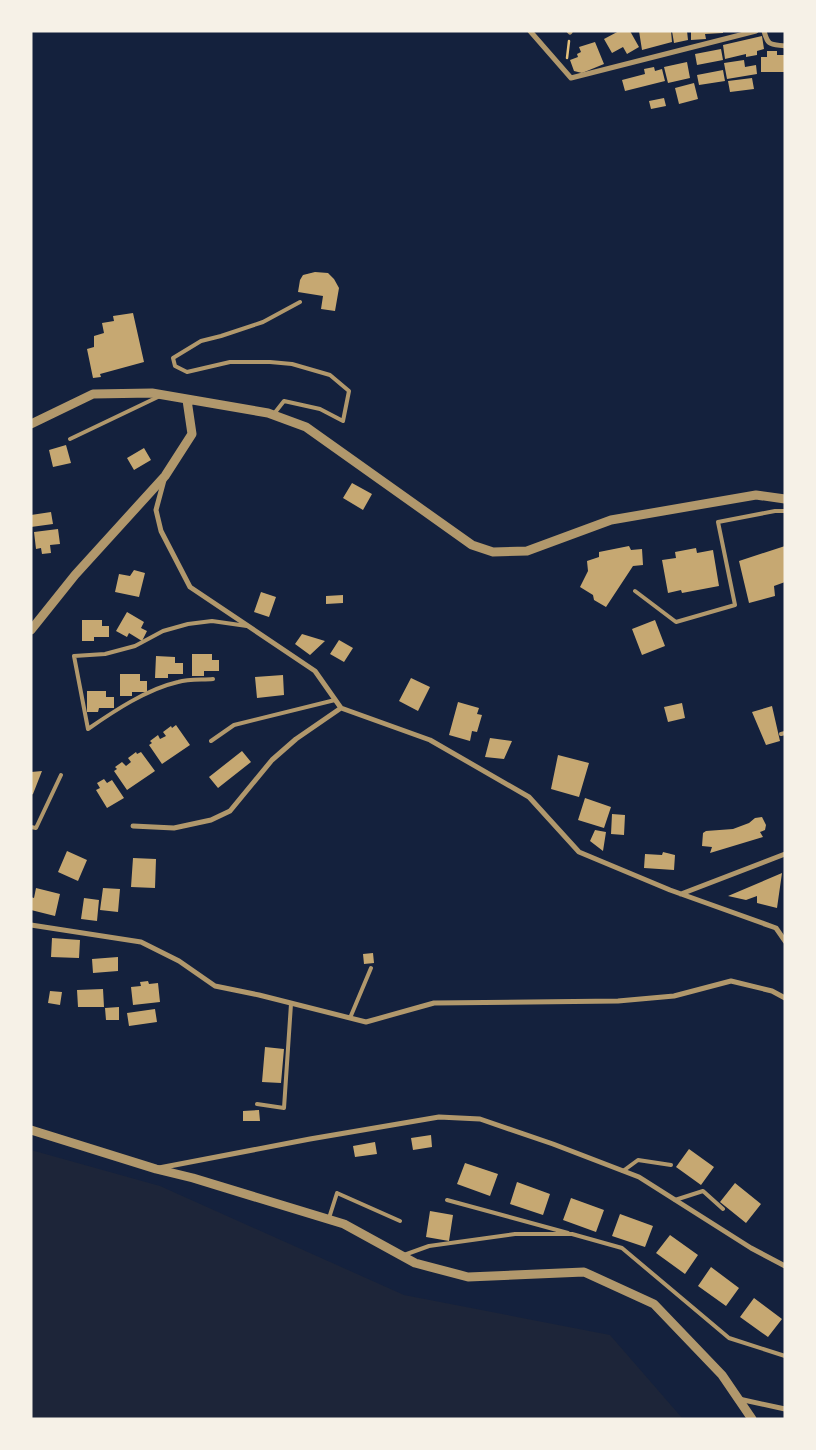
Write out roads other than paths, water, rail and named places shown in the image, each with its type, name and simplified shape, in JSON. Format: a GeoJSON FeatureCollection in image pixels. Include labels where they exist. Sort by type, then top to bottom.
{"type":"FeatureCollection","features":[{"type":"Feature","properties":{"kind":"street"},"geometry":{"type":"LineString","coordinates":[[530,31],[571,78],[756,31]]}},
{"type":"Feature","properties":{"kind":"street"},"geometry":{"type":"LineString","coordinates":[[764,31],[767,42],[785,46]]}},
{"type":"Feature","properties":{"kind":"street"},"geometry":{"type":"LineString","coordinates":[[31,424],[93,394],[152,393],[233,406],[273,415],[306,427],[472,545],[493,552],[527,551],[611,520],[756,495],[785,499]]}},
{"type":"Feature","properties":{"kind":"street"},"geometry":{"type":"LineString","coordinates":[[31,630],[75,575],[165,476],[192,434],[187,400]]}},
{"type":"Feature","properties":{"kind":"street"},"geometry":{"type":"LineString","coordinates":[[165,476],[156,510],[161,531],[190,587],[315,671],[341,708],[430,740],[529,797],[579,852],[682,894],[776,928],[785,941]]}},
{"type":"Feature","properties":{"kind":"street"},"geometry":{"type":"LineString","coordinates":[[133,826],[174,828],[211,820],[230,812],[272,760],[296,739],[341,708]]}},
{"type":"Feature","properties":{"kind":"street"},"geometry":{"type":"LineString","coordinates":[[682,894],[785,854]]}},
{"type":"Feature","properties":{"kind":"street"},"geometry":{"type":"LineString","coordinates":[[31,925],[141,942],[179,961],[215,986],[366,1022],[434,1003],[618,1001],[674,996],[731,981],[772,991],[785,998]]}},
{"type":"Feature","properties":{"kind":"street"},"geometry":{"type":"LineString","coordinates":[[156,1169],[310,1138],[439,1117],[480,1119],[553,1144],[639,1177],[751,1248],[785,1266]]}},
{"type":"Feature","properties":{"kind":"street"},"geometry":{"type":"LineString","coordinates":[[31,1130],[344,1224],[415,1264],[468,1277],[584,1272],[654,1304],[722,1375],[752,1419]]}},
{"type":"Feature","properties":{"kind":"street"},"geometry":{"type":"LineString","coordinates":[[739,1399],[785,1409]]}},
{"type":"Feature","properties":{"kind":"lane"},"geometry":{"type":"LineString","coordinates":[[273,415],[284,401],[320,409],[343,420],[349,391],[330,374],[292,364],[230,362],[187,372],[175,366],[173,358],[201,342],[263,322],[300,302]]}},
{"type":"Feature","properties":{"kind":"lane"},"geometry":{"type":"LineString","coordinates":[[70,439],[162,395]]}},
{"type":"Feature","properties":{"kind":"lane"},"geometry":{"type":"LineString","coordinates":[[635,591],[676,622],[736,605],[718,522],[775,511],[785,511]]}},
{"type":"Feature","properties":{"kind":"lane"},"geometry":{"type":"LineString","coordinates":[[213,680],[178,681],[109,714],[88,729],[74,656],[105,654],[135,646],[163,631],[188,624],[212,621],[249,627]]}},
{"type":"Feature","properties":{"kind":"lane"},"geometry":{"type":"LineString","coordinates":[[211,741],[234,725],[335,700]]}},
{"type":"Feature","properties":{"kind":"lane"},"geometry":{"type":"LineString","coordinates":[[31,827],[36,828],[61,774]]}},
{"type":"Feature","properties":{"kind":"lane"},"geometry":{"type":"LineString","coordinates":[[350,1018],[371,968]]}},
{"type":"Feature","properties":{"kind":"lane"},"geometry":{"type":"LineString","coordinates":[[257,1104],[284,1108],[291,1004]]}},
{"type":"Feature","properties":{"kind":"lane"},"geometry":{"type":"LineString","coordinates":[[623,1171],[638,1160],[670,1165]]}},
{"type":"Feature","properties":{"kind":"lane"},"geometry":{"type":"LineString","coordinates":[[675,1200],[703,1191],[723,1209]]}},
{"type":"Feature","properties":{"kind":"lane"},"geometry":{"type":"LineString","coordinates":[[328,1219],[337,1193],[400,1221]]}},
{"type":"Feature","properties":{"kind":"lane"},"geometry":{"type":"LineString","coordinates":[[447,1200],[622,1248],[729,1338],[785,1356]]}},
{"type":"Feature","properties":{"kind":"lane"},"geometry":{"type":"LineString","coordinates":[[402,1256],[429,1246],[515,1234],[572,1234]]}}]}
